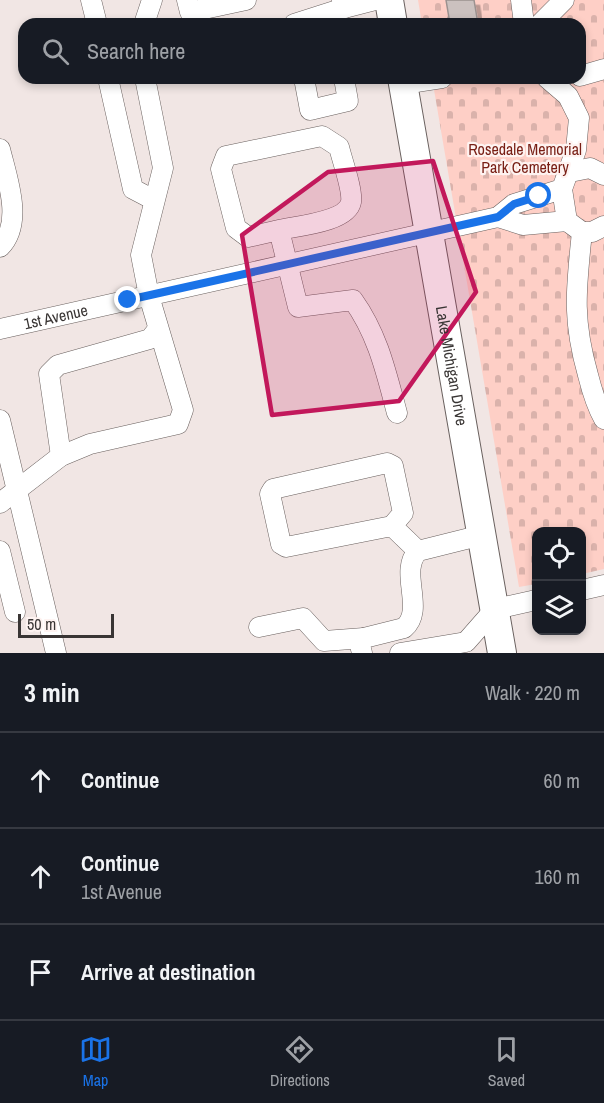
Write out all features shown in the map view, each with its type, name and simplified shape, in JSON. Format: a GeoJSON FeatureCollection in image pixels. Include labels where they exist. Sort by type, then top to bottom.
{"type":"FeatureCollection","features":[{"type":"Feature","properties":{"kind":"highway"},"geometry":{"type":"LineString","coordinates":[[389,0],[392,18]]}},
{"type":"Feature","properties":{"kind":"highway","name":"Lake Michigan Drive"},"geometry":{"type":"LineString","coordinates":[[403,84],[502,653]]}},
{"type":"Feature","properties":{"kind":"street"},"geometry":{"type":"LineString","coordinates":[[91,0],[96,18]]}},
{"type":"Feature","properties":{"kind":"street"},"geometry":{"type":"LineString","coordinates":[[146,18],[152,0]]}},
{"type":"Feature","properties":{"kind":"street"},"geometry":{"type":"LineString","coordinates":[[187,0],[190,12],[246,0]]}},
{"type":"Feature","properties":{"kind":"street"},"geometry":{"type":"LineString","coordinates":[[314,18],[375,0]]}},
{"type":"Feature","properties":{"kind":"street"},"geometry":{"type":"LineString","coordinates":[[521,0],[523,18]]}},
{"type":"Feature","properties":{"kind":"street"},"geometry":{"type":"LineString","coordinates":[[546,18],[564,0]]}},
{"type":"Feature","properties":{"kind":"street"},"geometry":{"type":"LineString","coordinates":[[586,74],[604,69]]}},
{"type":"Feature","properties":{"kind":"street"},"geometry":{"type":"LineString","coordinates":[[109,84],[133,189],[154,200]]}},
{"type":"Feature","properties":{"kind":"street"},"geometry":{"type":"LineString","coordinates":[[0,503],[9,488],[61,456],[90,444],[178,424],[183,410],[149,296],[141,255],[163,168],[146,84]]}},
{"type":"Feature","properties":{"kind":"street"},"geometry":{"type":"LineString","coordinates":[[305,84],[310,110],[348,101],[345,84]]}},
{"type":"Feature","properties":{"kind":"street"},"geometry":{"type":"LineString","coordinates":[[554,84],[568,96],[579,118],[566,181],[574,226],[577,338],[597,407],[604,419]]}},
{"type":"Feature","properties":{"kind":"street"},"geometry":{"type":"LineString","coordinates":[[322,136],[333,140],[339,147],[351,201],[348,210],[338,217],[279,230],[248,237],[236,228],[221,169],[226,156],[322,136]]}},
{"type":"Feature","properties":{"kind":"street"},"geometry":{"type":"LineString","coordinates":[[0,149],[12,213],[6,241],[0,247]]}},
{"type":"Feature","properties":{"kind":"street"},"geometry":{"type":"LineString","coordinates":[[498,217],[514,204],[590,168],[604,175]]}},
{"type":"Feature","properties":{"kind":"street"},"geometry":{"type":"LineString","coordinates":[[498,217],[523,225],[574,226],[592,232],[604,226]]}},
{"type":"Feature","properties":{"kind":"street","name":"1st Avenue"},"geometry":{"type":"LineString","coordinates":[[0,329],[498,217]]}},
{"type":"Feature","properties":{"kind":"street"},"geometry":{"type":"LineString","coordinates":[[279,230],[298,307],[353,300],[366,318],[381,350],[397,413]]}},
{"type":"Feature","properties":{"kind":"street"},"geometry":{"type":"LineString","coordinates":[[61,456],[49,374],[58,365],[150,339],[158,329]]}},
{"type":"Feature","properties":{"kind":"street"},"geometry":{"type":"LineString","coordinates":[[0,420],[9,488],[56,653]]}},
{"type":"Feature","properties":{"kind":"street"},"geometry":{"type":"LineString","coordinates":[[387,463],[393,466],[403,513],[392,526],[286,547],[281,544],[270,494],[273,489],[387,463]]}},
{"type":"Feature","properties":{"kind":"street"},"geometry":{"type":"LineString","coordinates":[[392,526],[418,551]]}},
{"type":"Feature","properties":{"kind":"street"},"geometry":{"type":"LineString","coordinates":[[259,627],[303,618],[324,641],[363,645],[409,623],[413,611],[410,567],[412,557],[418,551],[482,535]]}},
{"type":"Feature","properties":{"kind":"street"},"geometry":{"type":"LineString","coordinates":[[0,551],[15,612]]}},
{"type":"Feature","properties":{"kind":"street"},"geometry":{"type":"LineString","coordinates":[[586,589],[604,585]]}},
{"type":"Feature","properties":{"kind":"street"},"geometry":{"type":"LineString","coordinates":[[400,653],[466,642],[495,609],[532,601]]}},
{"type":"Feature","properties":{"kind":"highlighted area"},"geometry":{"type":"Polygon","coordinates":[[[433,161],[476,292],[399,401],[272,415],[242,235],[328,172],[433,161]]]}},
{"type":"Feature","properties":{"kind":"green space","name":"Rosedale Memorial Park Cemetery"},"geometry":{"type":"Polygon","coordinates":[[[418,0],[604,0],[604,569],[586,573],[586,527],[532,527],[532,585],[519,587],[433,84],[586,84],[586,18],[421,18],[418,0]]]}},
{"type":"Feature","properties":{"kind":"building"},"geometry":{"type":"Polygon","coordinates":[[[446,0],[474,0],[477,18],[449,18],[446,0]]]}},
{"type":"Feature","properties":{"kind":"route"},"geometry":{"type":"LineString","coordinates":[[128,300],[498,217],[514,204],[539,196]]}}]}
